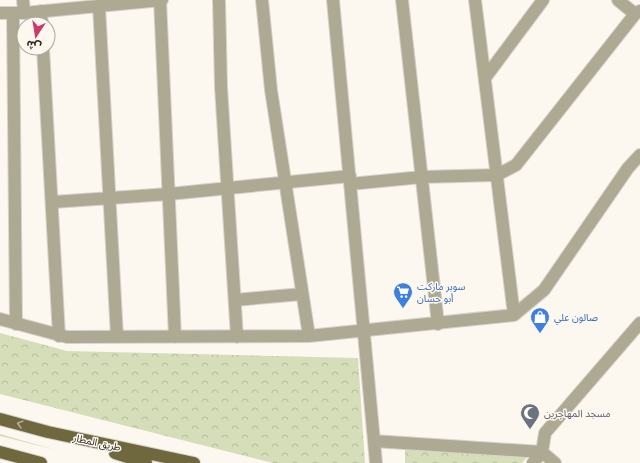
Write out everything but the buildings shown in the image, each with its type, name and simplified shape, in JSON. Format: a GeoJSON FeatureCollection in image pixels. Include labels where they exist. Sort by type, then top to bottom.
{"type":"FeatureCollection","features":[{"type":"Feature","properties":{"kind":"main road","name":"طريق المطار"},"geometry":{"type":"LineString","coordinates":[[0,419],[48,432],[194,463]]}},
{"type":"Feature","properties":{"kind":"main road"},"geometry":{"type":"LineString","coordinates":[[48,432],[146,463]]}},
{"type":"Feature","properties":{"kind":"main road"},"geometry":{"type":"LineString","coordinates":[[0,452],[40,463]]}},
{"type":"Feature","properties":{"kind":"street"},"geometry":{"type":"LineString","coordinates":[[16,324],[18,13],[23,0]]}},
{"type":"Feature","properties":{"kind":"street"},"geometry":{"type":"LineString","coordinates":[[0,13],[41,12],[94,4],[155,0],[169,194],[175,337]]}},
{"type":"Feature","properties":{"kind":"street"},"geometry":{"type":"LineString","coordinates":[[219,0],[221,87],[226,188],[237,337]]}},
{"type":"Feature","properties":{"kind":"street"},"geometry":{"type":"LineString","coordinates":[[262,0],[271,90],[309,336]]}},
{"type":"Feature","properties":{"kind":"street"},"geometry":{"type":"LineString","coordinates":[[333,0],[376,463]]}},
{"type":"Feature","properties":{"kind":"street"},"geometry":{"type":"LineString","coordinates":[[402,0],[438,324]]}},
{"type":"Feature","properties":{"kind":"street"},"geometry":{"type":"LineString","coordinates":[[475,0],[514,315]]}},
{"type":"Feature","properties":{"kind":"street"},"geometry":{"type":"LineString","coordinates":[[484,78],[543,0]]}},
{"type":"Feature","properties":{"kind":"street"},"geometry":{"type":"LineString","coordinates":[[53,202],[169,194],[285,183],[497,175],[516,165],[638,13],[618,0]]}},
{"type":"Feature","properties":{"kind":"street"},"geometry":{"type":"LineString","coordinates":[[94,4],[110,197],[116,337]]}},
{"type":"Feature","properties":{"kind":"street"},"geometry":{"type":"LineString","coordinates":[[41,12],[41,16]]}},
{"type":"Feature","properties":{"kind":"street"},"geometry":{"type":"LineString","coordinates":[[44,56],[53,202],[59,336]]}},
{"type":"Feature","properties":{"kind":"street"},"geometry":{"type":"LineString","coordinates":[[0,319],[59,336],[237,337],[309,336],[364,332],[514,315],[544,290],[628,168],[640,155]]}},
{"type":"Feature","properties":{"kind":"street"},"geometry":{"type":"LineString","coordinates":[[235,300],[302,294]]}},
{"type":"Feature","properties":{"kind":"street"},"geometry":{"type":"LineString","coordinates":[[533,463],[542,452],[545,433],[639,325]]}},
{"type":"Feature","properties":{"kind":"street"},"geometry":{"type":"LineString","coordinates":[[374,441],[542,452],[555,463]]}},
{"type":"Feature","properties":{"kind":"green space"},"geometry":{"type":"Polygon","coordinates":[[[0,333],[67,351],[358,358],[365,463],[273,463],[0,394],[0,333]]]}},
{"type":"Feature","properties":{"kind":"green space"},"geometry":{"type":"Polygon","coordinates":[[[0,434],[56,450],[0,436],[0,434]]]}},
{"type":"Feature","properties":{"kind":"green space"},"geometry":{"type":"Polygon","coordinates":[[[405,449],[528,456],[522,463],[405,463],[405,449]]]}},
{"type":"Feature","properties":{"kind":"place","name":"سوبر ماركت أبو حسان"},"geometry":{"type":"Point","coordinates":[403,309]}},
{"type":"Feature","properties":{"kind":"place","name":"صالون علي"},"geometry":{"type":"Point","coordinates":[540,334]}},
{"type":"Feature","properties":{"kind":"place","name":"مسجد المهاجرين"},"geometry":{"type":"Point","coordinates":[530,430]}}]}
